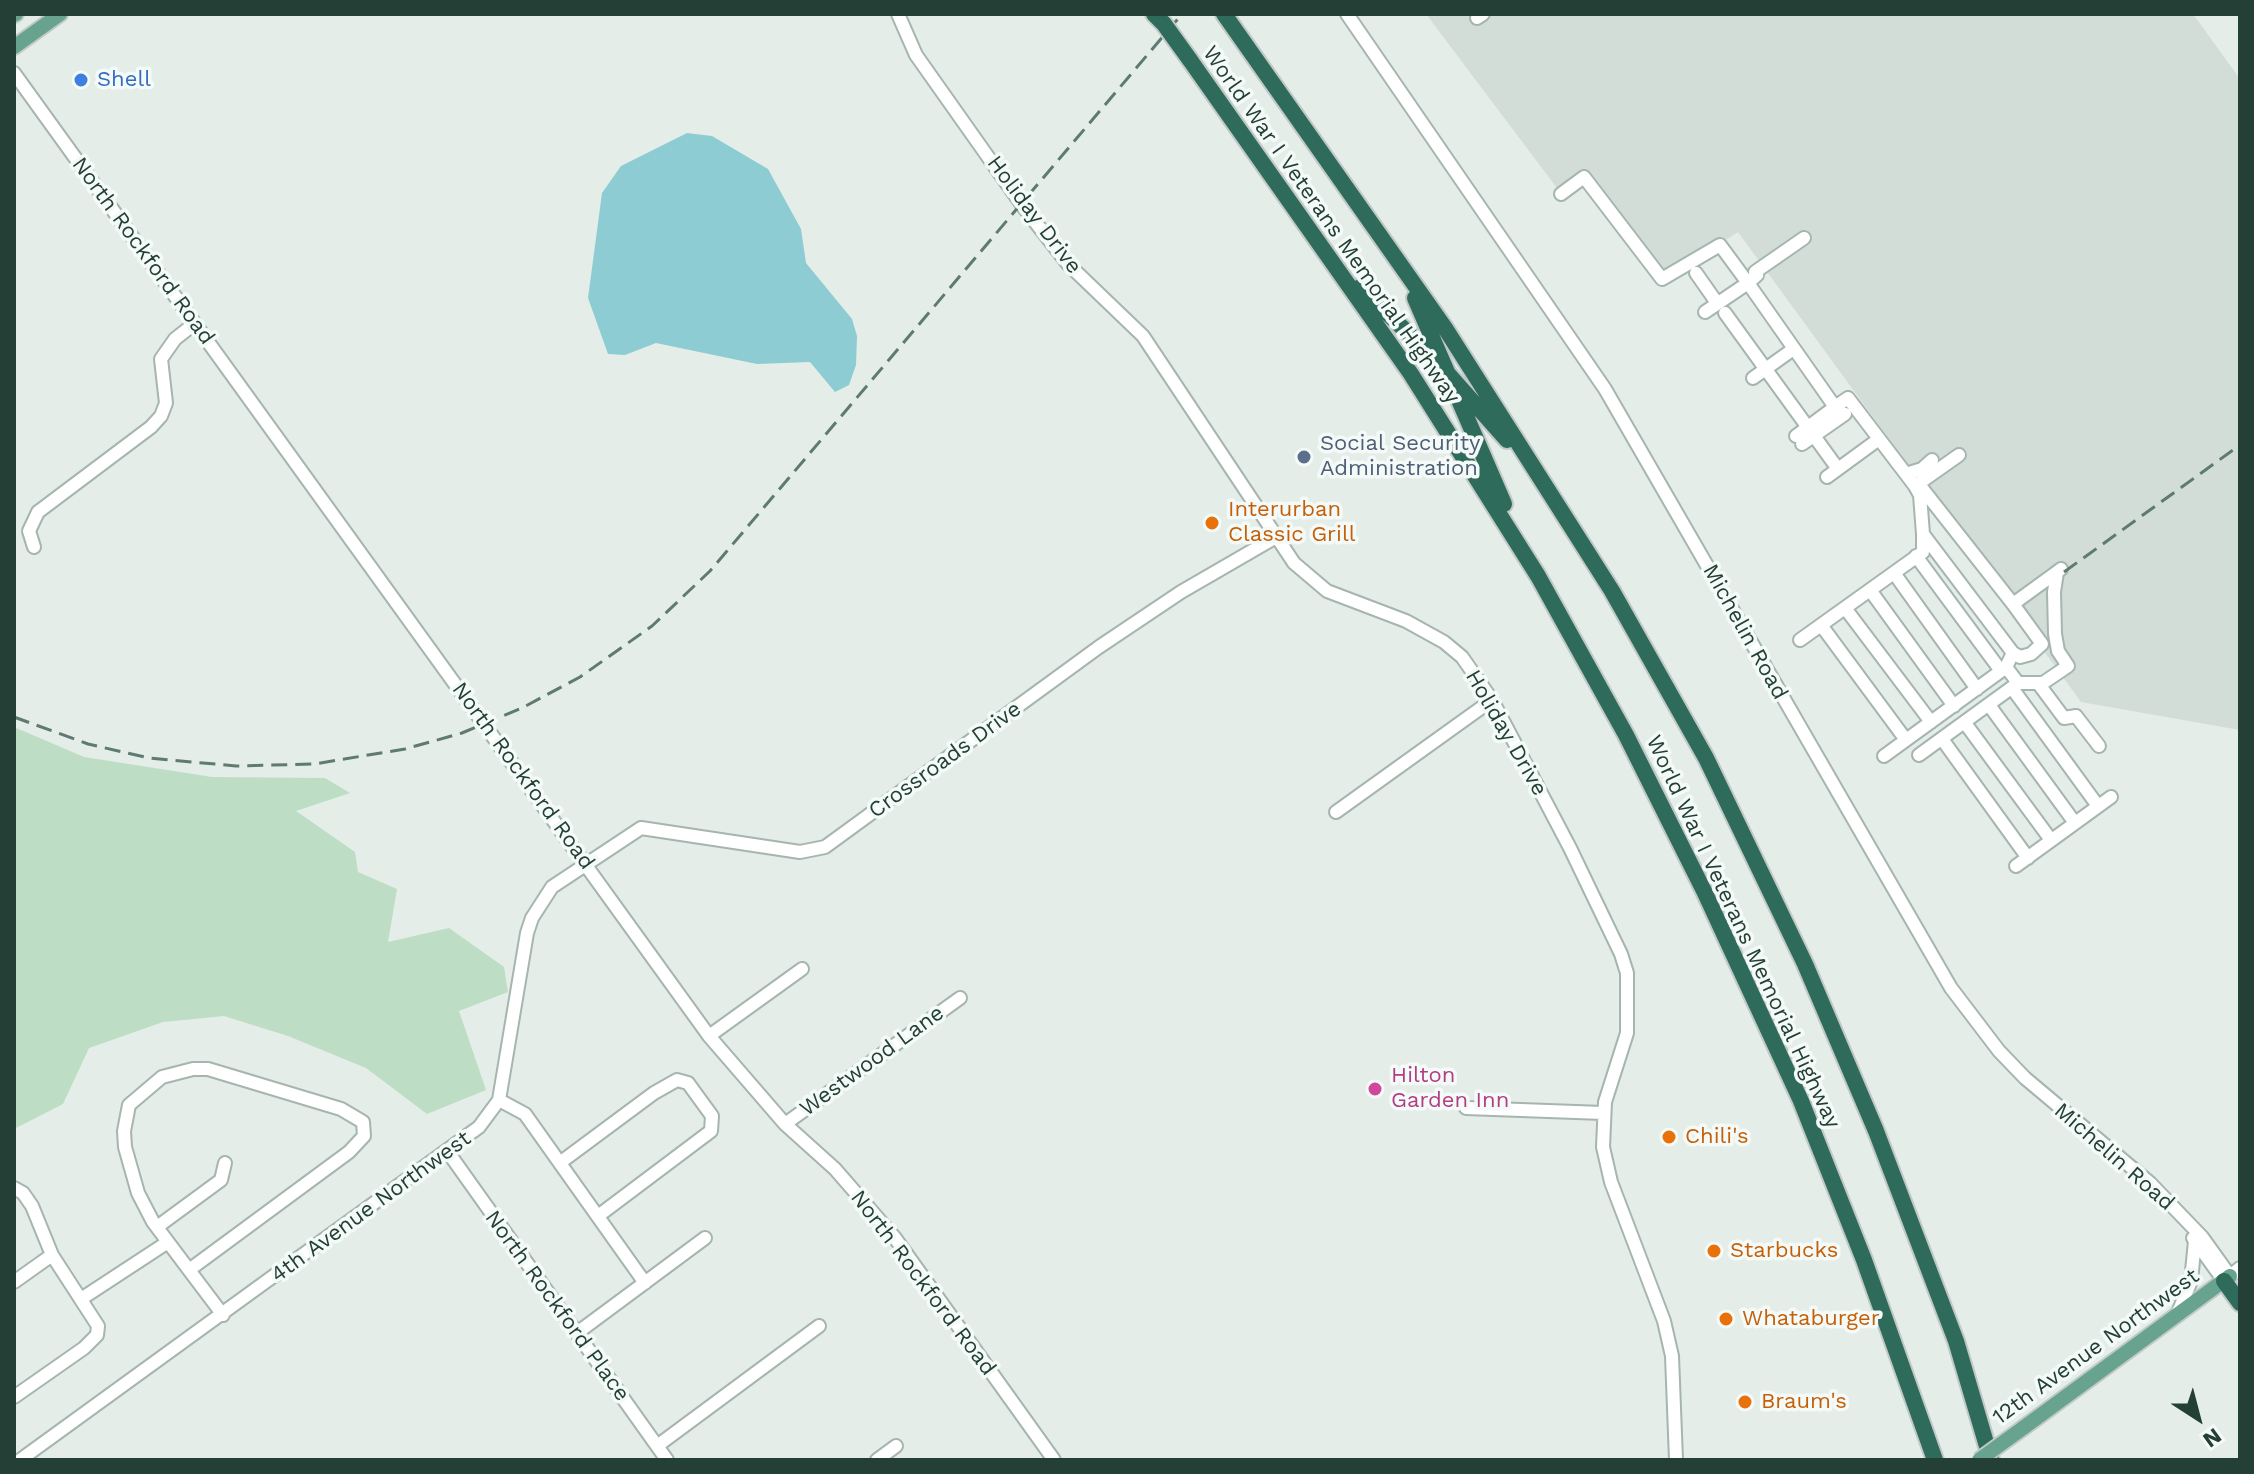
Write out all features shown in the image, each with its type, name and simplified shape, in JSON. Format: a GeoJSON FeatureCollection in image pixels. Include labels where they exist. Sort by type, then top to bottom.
{"type":"FeatureCollection","features":[{"type":"Feature","properties":{"kind":"highway","name":"World War I Veterans Memorial Highway"},"geometry":{"type":"LineString","coordinates":[[1227,15],[1393,249],[1612,591],[1706,758],[1811,978],[1923,1251],[1956,1341],[1991,1460]]}},
{"type":"Feature","properties":{"kind":"highway","name":"World War I Veterans Memorial Highway"},"geometry":{"type":"LineString","coordinates":[[1158,17],[1341,269],[1538,576],[1664,809],[1760,1010],[1864,1260],[1935,1460]]}},
{"type":"Feature","properties":{"kind":"highway"},"geometry":{"type":"LineString","coordinates":[[1393,249],[1490,476],[1538,576]]}},
{"type":"Feature","properties":{"kind":"highway"},"geometry":{"type":"LineString","coordinates":[[1341,269],[1447,373],[1516,451],[1569,525]]}},
{"type":"Feature","properties":{"kind":"highway"},"geometry":{"type":"LineString","coordinates":[[2233,1278],[2240,1303]]}},
{"type":"Feature","properties":{"kind":"main road"},"geometry":{"type":"LineString","coordinates":[[14,47],[60,14]]}},
{"type":"Feature","properties":{"kind":"main road","name":"12th Avenue Northwest"},"geometry":{"type":"LineString","coordinates":[[1979,1460],[2177,1315],[2233,1278]]}},
{"type":"Feature","properties":{"kind":"street","name":"Holiday Drive"},"geometry":{"type":"LineString","coordinates":[[898,14],[916,55],[1022,205],[1068,264],[1143,336],[1294,563],[1327,591],[1406,621],[1444,642],[1462,657],[1492,700],[1570,848],[1616,942],[1627,973],[1627,1033],[1603,1113],[1605,1162],[1658,1299],[1672,1356],[1676,1460]]}},
{"type":"Feature","properties":{"kind":"street","name":"Michelin Road"},"geometry":{"type":"LineString","coordinates":[[1347,14],[1605,389],[1951,988],[1999,1051],[2025,1078],[2127,1162],[2202,1237],[2233,1278]]}},
{"type":"Feature","properties":{"kind":"street","name":"North Rockford Road"},"geometry":{"type":"LineString","coordinates":[[14,73],[709,1036],[785,1124],[835,1169],[895,1238],[1054,1460]]}},
{"type":"Feature","properties":{"kind":"street"},"geometry":{"type":"LineString","coordinates":[[1561,194],[1584,177],[1662,279],[1720,245],[1792,350],[1840,411]]}},
{"type":"Feature","properties":{"kind":"street"},"geometry":{"type":"LineString","coordinates":[[1705,312],[1721,308],[1757,275],[1755,272],[1804,238]]}},
{"type":"Feature","properties":{"kind":"street"},"geometry":{"type":"LineString","coordinates":[[1696,273],[1838,469]]}},
{"type":"Feature","properties":{"kind":"street"},"geometry":{"type":"LineString","coordinates":[[34,547],[29,531],[38,512],[151,427],[161,416],[166,403],[161,359],[175,339],[194,324]]}},
{"type":"Feature","properties":{"kind":"street"},"geometry":{"type":"LineString","coordinates":[[1753,378],[1792,350]]}},
{"type":"Feature","properties":{"kind":"street"},"geometry":{"type":"LineString","coordinates":[[1799,440],[1840,411],[1848,398],[1875,420],[1879,439],[1907,473],[1925,474],[1959,455]]}},
{"type":"Feature","properties":{"kind":"street"},"geometry":{"type":"LineString","coordinates":[[1875,420],[1874,428],[1907,473]]}},
{"type":"Feature","properties":{"kind":"street"},"geometry":{"type":"LineString","coordinates":[[1827,477],[1879,439]]}},
{"type":"Feature","properties":{"kind":"street"},"geometry":{"type":"LineString","coordinates":[[1800,640],[1923,552],[1925,474]]}},
{"type":"Feature","properties":{"kind":"street"},"geometry":{"type":"LineString","coordinates":[[1923,534],[2013,653],[2020,657],[2031,654],[2042,644],[1920,487],[1925,474]]}},
{"type":"Feature","properties":{"kind":"street","name":"Crossroads Drive"},"geometry":{"type":"LineString","coordinates":[[587,863],[634,831],[648,828],[800,852],[825,847],[1111,638],[1181,592],[1276,537]]}},
{"type":"Feature","properties":{"kind":"street"},"geometry":{"type":"LineString","coordinates":[[1916,556],[2004,669],[2098,806]]}},
{"type":"Feature","properties":{"kind":"street"},"geometry":{"type":"LineString","coordinates":[[1919,755],[2015,685],[2038,683],[2068,666],[2058,651],[2055,634],[2059,571],[2013,604]]}},
{"type":"Feature","properties":{"kind":"street"},"geometry":{"type":"LineString","coordinates":[[1894,573],[1977,689]]}},
{"type":"Feature","properties":{"kind":"street"},"geometry":{"type":"LineString","coordinates":[[1870,590],[1954,706]]}},
{"type":"Feature","properties":{"kind":"street"},"geometry":{"type":"LineString","coordinates":[[1845,608],[1931,722]]}},
{"type":"Feature","properties":{"kind":"street"},"geometry":{"type":"LineString","coordinates":[[1821,625],[1906,740]]}},
{"type":"Feature","properties":{"kind":"street"},"geometry":{"type":"LineString","coordinates":[[1884,756],[2004,669],[2013,653]]}},
{"type":"Feature","properties":{"kind":"street"},"geometry":{"type":"LineString","coordinates":[[2038,683],[2064,718],[2076,716],[2099,746]]}},
{"type":"Feature","properties":{"kind":"street"},"geometry":{"type":"LineString","coordinates":[[1336,812],[1492,700]]}},
{"type":"Feature","properties":{"kind":"street"},"geometry":{"type":"LineString","coordinates":[[1989,705],[2075,823]]}},
{"type":"Feature","properties":{"kind":"street"},"geometry":{"type":"LineString","coordinates":[[1965,723],[2051,840]]}},
{"type":"Feature","properties":{"kind":"street"},"geometry":{"type":"LineString","coordinates":[[1942,739],[2028,858]]}},
{"type":"Feature","properties":{"kind":"street"},"geometry":{"type":"LineString","coordinates":[[2016,866],[2111,797]]}},
{"type":"Feature","properties":{"kind":"street","name":"4th Avenue Northwest"},"geometry":{"type":"LineString","coordinates":[[20,1460],[479,1127],[499,1100],[532,918],[552,887],[587,863]]}},
{"type":"Feature","properties":{"kind":"street"},"geometry":{"type":"LineString","coordinates":[[709,1036],[802,969]]}},
{"type":"Feature","properties":{"kind":"street","name":"Westwood Lane"},"geometry":{"type":"LineString","coordinates":[[785,1124],[960,998]]}},
{"type":"Feature","properties":{"kind":"street"},"geometry":{"type":"LineString","coordinates":[[189,1270],[349,1152],[364,1136],[363,1122],[341,1109],[228,1073],[193,1069],[162,1077],[129,1105],[124,1131],[131,1176],[157,1227],[189,1270],[223,1315]]}},
{"type":"Feature","properties":{"kind":"street"},"geometry":{"type":"LineString","coordinates":[[561,1162],[654,1093],[677,1080],[688,1083],[712,1116],[711,1131],[598,1216]]}},
{"type":"Feature","properties":{"kind":"street"},"geometry":{"type":"LineString","coordinates":[[499,1100],[525,1114],[645,1283]]}},
{"type":"Feature","properties":{"kind":"street"},"geometry":{"type":"LineString","coordinates":[[1466,1108],[1603,1113]]}},
{"type":"Feature","properties":{"kind":"street","name":"North Rockford Place"},"geometry":{"type":"LineString","coordinates":[[448,1152],[667,1460]]}},
{"type":"Feature","properties":{"kind":"street"},"geometry":{"type":"LineString","coordinates":[[157,1227],[221,1180],[225,1163]]}},
{"type":"Feature","properties":{"kind":"street"},"geometry":{"type":"LineString","coordinates":[[14,1188],[23,1193],[32,1206],[52,1255],[98,1326],[97,1335],[74,1355],[14,1397]]}},
{"type":"Feature","properties":{"kind":"street","name":"Michelin Road"},"geometry":{"type":"LineString","coordinates":[[2179,1215],[2195,1241],[2233,1278]]}},
{"type":"Feature","properties":{"kind":"street"},"geometry":{"type":"LineString","coordinates":[[577,1333],[705,1238]]}},
{"type":"Feature","properties":{"kind":"street"},"geometry":{"type":"LineString","coordinates":[[2177,1315],[2191,1281],[2195,1241]]}},
{"type":"Feature","properties":{"kind":"street"},"geometry":{"type":"LineString","coordinates":[[81,1299],[168,1242]]}},
{"type":"Feature","properties":{"kind":"street"},"geometry":{"type":"LineString","coordinates":[[14,1282],[52,1255]]}},
{"type":"Feature","properties":{"kind":"street"},"geometry":{"type":"LineString","coordinates":[[657,1446],[819,1326]]}},
{"type":"Feature","properties":{"kind":"street"},"geometry":{"type":"LineString","coordinates":[[877,1460],[896,1446]]}},
{"type":"Feature","properties":{"kind":"shaded area"},"geometry":{"type":"Polygon","coordinates":[[[1426,14],[2193,14],[2240,79],[2240,730],[2081,702],[1738,232],[1667,278],[1588,175],[1563,196],[1426,14]]]}},
{"type":"Feature","properties":{"kind":"green space"},"geometry":{"type":"Polygon","coordinates":[[[14,727],[84,757],[212,777],[325,778],[350,793],[296,811],[355,852],[358,872],[397,889],[388,942],[449,928],[504,967],[508,992],[459,1011],[486,1090],[427,1114],[366,1068],[288,1036],[224,1016],[163,1022],[89,1048],[63,1104],[14,1129],[14,727]]]}},
{"type":"Feature","properties":{"kind":"water"},"geometry":{"type":"Polygon","coordinates":[[[687,133],[712,136],[768,169],[801,229],[806,263],[852,319],[857,336],[856,365],[849,385],[835,392],[810,362],[757,364],[656,343],[625,355],[608,354],[588,298],[602,193],[621,166],[687,133]]]}},
{"type":"Feature","properties":{"kind":"railway"},"geometry":{"type":"LineString","coordinates":[[14,717],[88,744],[149,758],[236,766],[314,764],[405,749],[462,733],[522,708],[580,677],[652,626],[710,571],[1182,14]]}},
{"type":"Feature","properties":{"kind":"railway"},"geometry":{"type":"LineString","coordinates":[[2064,572],[2240,445]]}},
{"type":"Feature","properties":{"kind":"place","name":"Shell"},"geometry":{"type":"Point","coordinates":[81,80]}},
{"type":"Feature","properties":{"kind":"place","name":"Social Security Administration"},"geometry":{"type":"Point","coordinates":[1304,457]}},
{"type":"Feature","properties":{"kind":"place","name":"Interurban Classic Grill"},"geometry":{"type":"Point","coordinates":[1212,523]}},
{"type":"Feature","properties":{"kind":"place","name":"Hilton Garden Inn"},"geometry":{"type":"Point","coordinates":[1375,1089]}},
{"type":"Feature","properties":{"kind":"place","name":"Chili's"},"geometry":{"type":"Point","coordinates":[1669,1137]}},
{"type":"Feature","properties":{"kind":"place","name":"Starbucks"},"geometry":{"type":"Point","coordinates":[1714,1251]}},
{"type":"Feature","properties":{"kind":"place","name":"Whataburger"},"geometry":{"type":"Point","coordinates":[1726,1319]}},
{"type":"Feature","properties":{"kind":"place","name":"Braum's"},"geometry":{"type":"Point","coordinates":[1745,1402]}}]}
